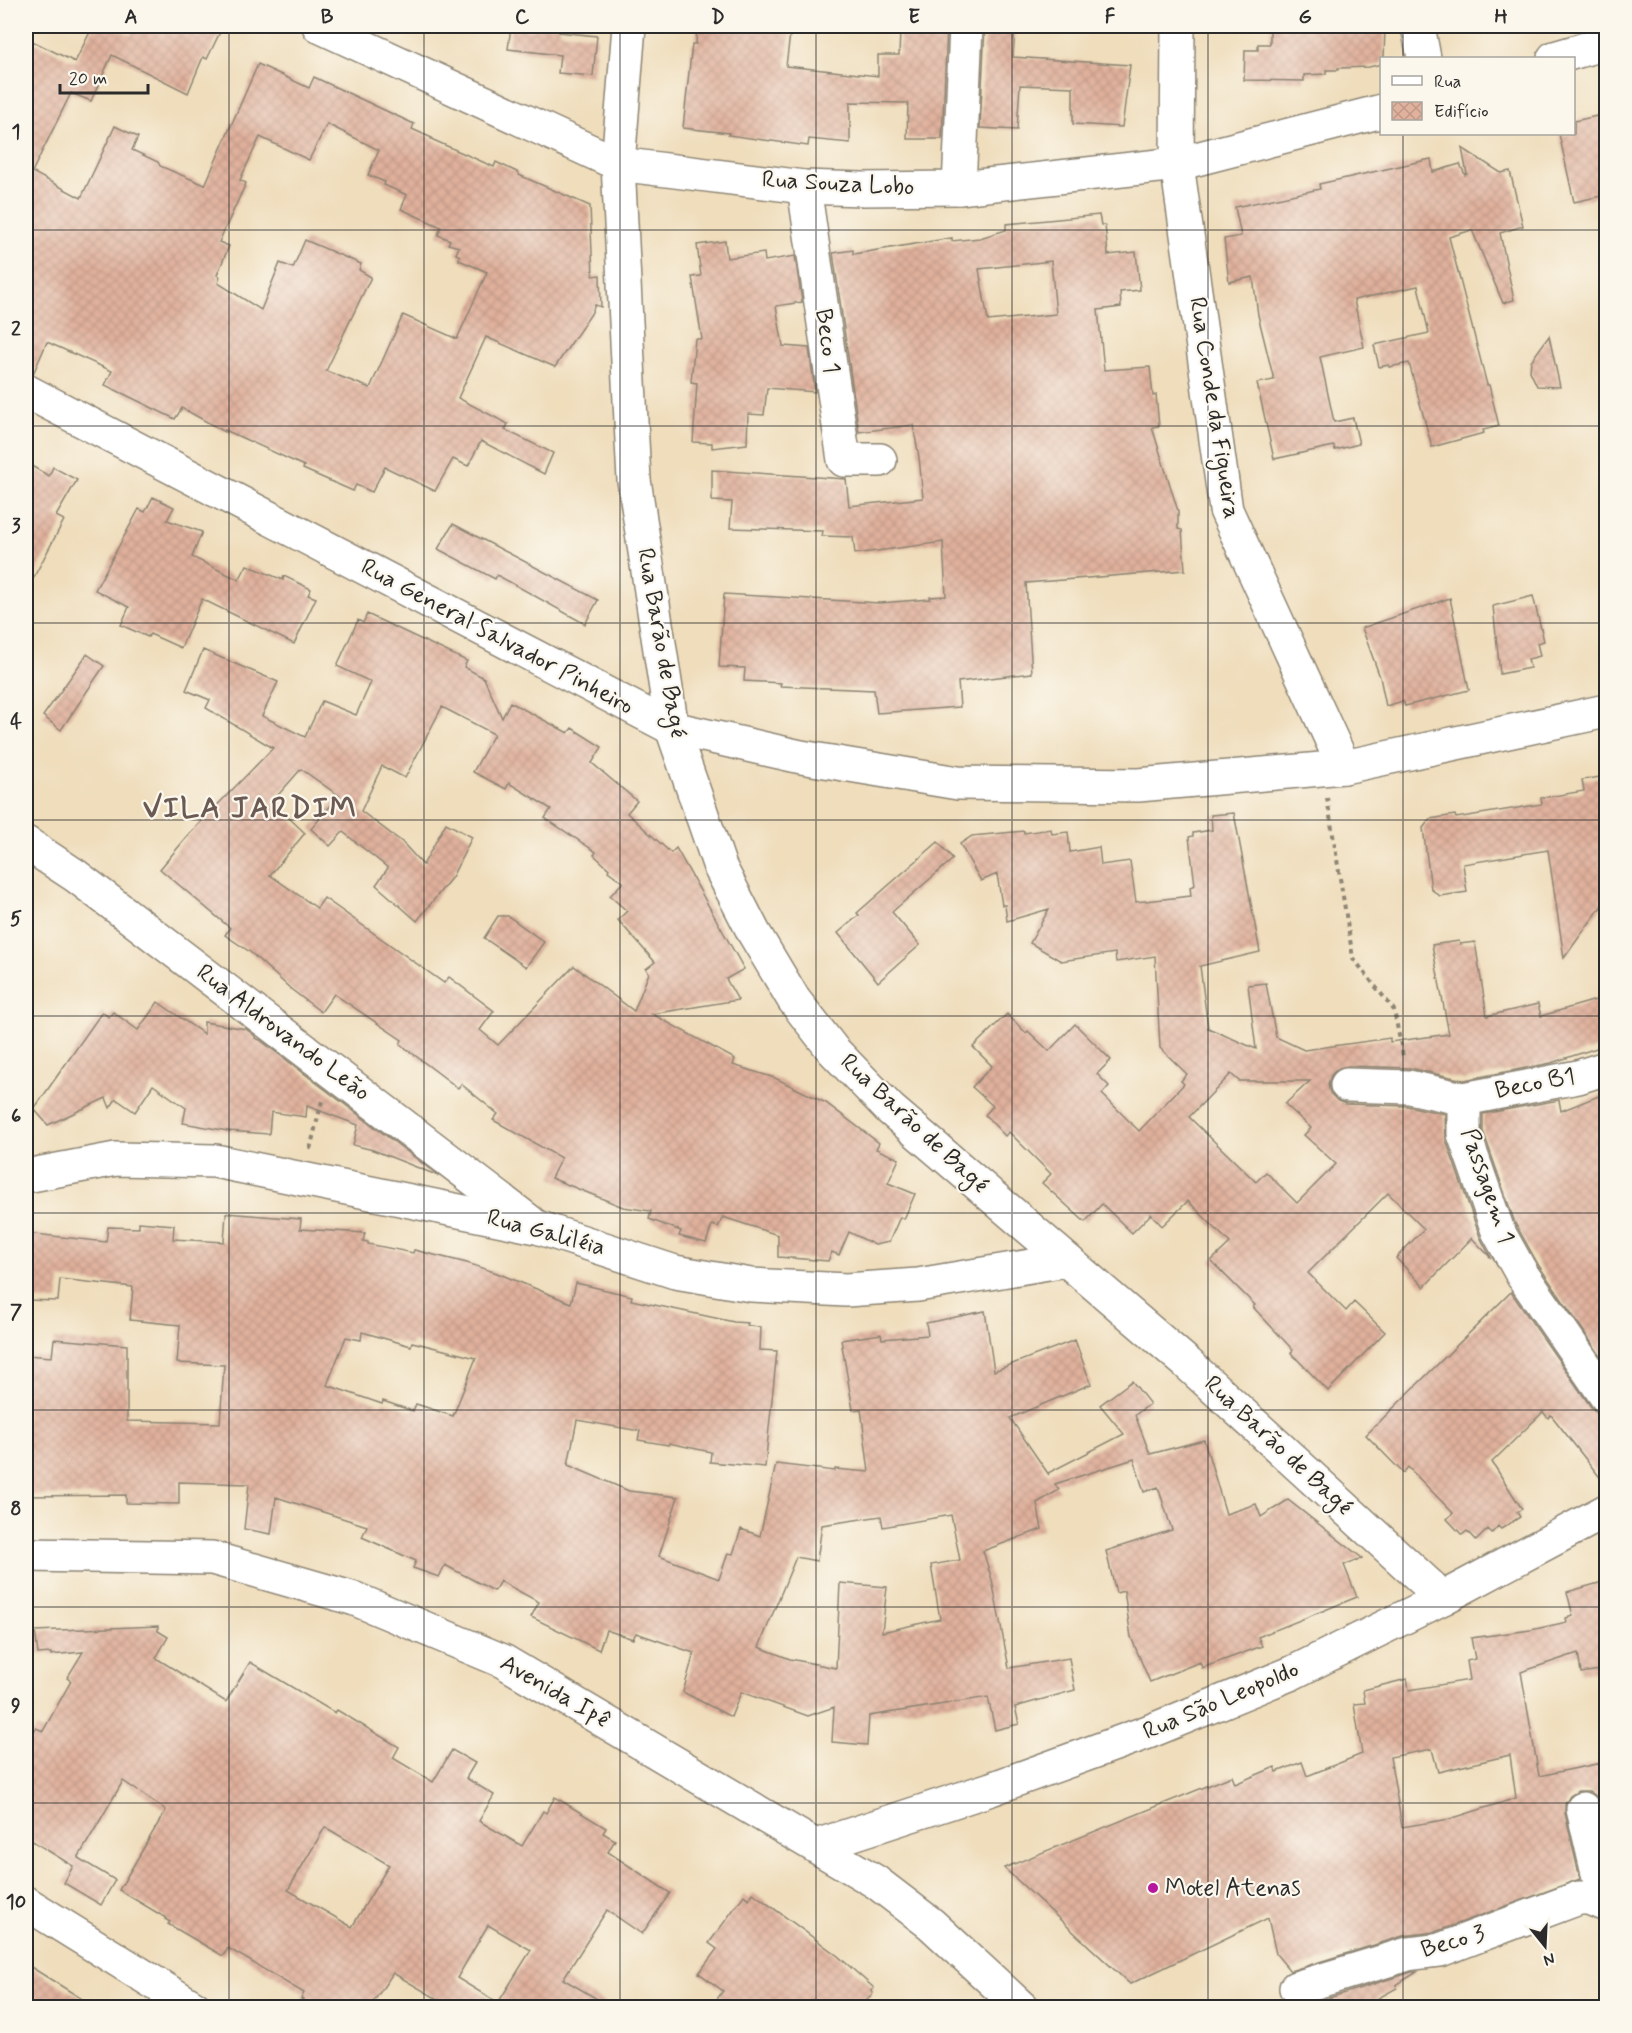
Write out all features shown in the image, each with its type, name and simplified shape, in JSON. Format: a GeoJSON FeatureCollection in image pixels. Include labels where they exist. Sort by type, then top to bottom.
{"type":"FeatureCollection","features":[{"type":"Feature","properties":{"kind":"street","name":"Rua Souza Lobo"},"geometry":{"type":"LineString","coordinates":[[319,26],[618,164],[804,187],[960,188],[1177,164],[1380,112]]}},
{"type":"Feature","properties":{"kind":"street","name":"Rua Barão de Bagé"},"geometry":{"type":"LineString","coordinates":[[629,26],[618,164],[634,480],[672,728],[720,867],[754,933],[794,1000],[833,1050],[890,1108],[1187,1363],[1443,1598]]}},
{"type":"Feature","properties":{"kind":"street"},"geometry":{"type":"LineString","coordinates":[[960,188],[966,26]]}},
{"type":"Feature","properties":{"kind":"street","name":"Rua Conde da Figueira"},"geometry":{"type":"LineString","coordinates":[[1179,26],[1177,164],[1226,510],[1333,768]]}},
{"type":"Feature","properties":{"kind":"street"},"geometry":{"type":"LineString","coordinates":[[1418,26],[1424,57]]}},
{"type":"Feature","properties":{"kind":"street"},"geometry":{"type":"LineString","coordinates":[[1557,57],[1606,43]]}},
{"type":"Feature","properties":{"kind":"street","name":"Beco 1"},"geometry":{"type":"LineString","coordinates":[[804,187],[844,460],[880,460]]}},
{"type":"Feature","properties":{"kind":"street","name":"Rua General Salvador Pinheiro"},"geometry":{"type":"LineString","coordinates":[[26,391],[672,728],[801,757],[958,783],[1138,785],[1333,768],[1606,711]]}},
{"type":"Feature","properties":{"kind":"street","name":"Rua Aldrovando Leão"},"geometry":{"type":"LineString","coordinates":[[26,843],[76,876],[537,1227]]}},
{"type":"Feature","properties":{"kind":"street","name":"Beco B1"},"geometry":{"type":"LineString","coordinates":[[1464,1099],[1578,1077],[1606,1068]]}},
{"type":"Feature","properties":{"kind":"street","name":"Passagem 1"},"geometry":{"type":"LineString","coordinates":[[1347,1085],[1409,1088],[1464,1099],[1464,1134],[1498,1231],[1522,1276],[1606,1396]]}},
{"type":"Feature","properties":{"kind":"street","name":"Rua Galiléia"},"geometry":{"type":"LineString","coordinates":[[26,1176],[116,1159],[215,1161],[537,1227],[675,1272],[763,1286],[846,1290],[918,1285],[1066,1260]]}},
{"type":"Feature","properties":{"kind":"street","name":"Rua São Leopoldo"},"geometry":{"type":"LineString","coordinates":[[816,1846],[991,1789],[1148,1732],[1292,1673],[1443,1598],[1606,1511]]}},
{"type":"Feature","properties":{"kind":"street","name":"Avenida Ipê"},"geometry":{"type":"LineString","coordinates":[[26,1555],[212,1558],[355,1599],[503,1661],[876,1882],[931,1924],[1019,2006]]}},
{"type":"Feature","properties":{"kind":"street"},"geometry":{"type":"LineString","coordinates":[[1583,1809],[1606,1905]]}},
{"type":"Feature","properties":{"kind":"street","name":"Beco 3"},"geometry":{"type":"LineString","coordinates":[[1296,1988],[1408,1954],[1440,1950],[1579,1898],[1589,1898],[1606,1905]]}},
{"type":"Feature","properties":{"kind":"street"},"geometry":{"type":"LineString","coordinates":[[26,1903],[195,2007]]}},
{"type":"Feature","properties":{"kind":"path"},"geometry":{"type":"LineString","coordinates":[[1333,768],[1353,958],[1394,1010],[1409,1088]]}},
{"type":"Feature","properties":{"kind":"path"},"geometry":{"type":"LineString","coordinates":[[302,1179],[331,1070]]}},
{"type":"Feature","properties":{"kind":"building"},"geometry":{"type":"Polygon","coordinates":[[[93,26],[111,26],[131,35],[135,26],[223,26],[207,59],[203,57],[188,93],[112,55],[91,101],[71,93],[32,172],[81,198],[115,126],[138,137],[132,150],[158,162],[160,166],[205,185],[258,64],[309,88],[314,77],[414,124],[412,129],[431,139],[494,167],[496,162],[519,175],[590,206],[593,276],[600,275],[601,307],[595,305],[555,367],[486,337],[458,398],[508,424],[505,430],[553,453],[544,474],[481,441],[468,466],[453,459],[435,491],[385,467],[372,492],[356,485],[353,491],[303,469],[304,466],[225,430],[225,432],[182,408],[175,419],[105,385],[112,371],[47,342],[33,374],[26,372],[26,38],[75,62],[93,26]],[[327,124],[309,160],[260,137],[240,180],[246,183],[219,242],[229,246],[217,275],[220,277],[218,283],[261,310],[280,263],[293,268],[305,240],[361,264],[359,270],[371,277],[326,371],[370,388],[403,315],[457,339],[487,272],[459,260],[460,256],[456,254],[459,247],[448,244],[450,240],[438,235],[441,227],[401,209],[407,195],[368,175],[379,150],[327,124]]]}},
{"type":"Feature","properties":{"kind":"building"},"geometry":{"type":"Polygon","coordinates":[[[534,26],[560,26],[559,32],[597,36],[593,76],[558,73],[560,55],[508,49],[511,27],[534,30],[534,26]]]}},
{"type":"Feature","properties":{"kind":"building"},"geometry":{"type":"Polygon","coordinates":[[[697,26],[791,26],[786,66],[878,76],[878,55],[899,55],[900,31],[929,32],[929,26],[947,26],[942,139],[907,139],[908,103],[850,102],[850,143],[809,139],[808,146],[683,128],[692,44],[696,44],[697,26]]]}},
{"type":"Feature","properties":{"kind":"building"},"geometry":{"type":"Polygon","coordinates":[[[985,26],[1015,26],[1013,57],[1130,65],[1122,127],[1073,124],[1073,87],[1020,85],[1017,130],[980,128],[985,26]]]}},
{"type":"Feature","properties":{"kind":"building"},"geometry":{"type":"Polygon","coordinates":[[[1270,26],[1385,26],[1384,57],[1380,57],[1380,64],[1326,70],[1326,74],[1304,75],[1304,81],[1244,80],[1245,50],[1258,50],[1258,44],[1270,44],[1270,26]]]}},
{"type":"Feature","properties":{"kind":"building"},"geometry":{"type":"Polygon","coordinates":[[[1606,114],[1606,195],[1574,202],[1559,135],[1575,135],[1575,121],[1606,114]]]}},
{"type":"Feature","properties":{"kind":"building"},"geometry":{"type":"Polygon","coordinates":[[[1462,148],[1501,173],[1510,171],[1523,226],[1500,233],[1514,300],[1503,303],[1472,230],[1449,237],[1499,426],[1483,430],[1484,433],[1432,447],[1409,363],[1379,367],[1374,345],[1429,333],[1418,286],[1354,300],[1364,347],[1320,357],[1334,422],[1353,418],[1359,444],[1335,450],[1334,446],[1274,459],[1257,383],[1274,380],[1258,315],[1253,277],[1229,282],[1224,239],[1241,236],[1235,207],[1320,189],[1319,184],[1431,159],[1433,172],[1460,164],[1465,175],[1467,174],[1462,148]]]}},
{"type":"Feature","properties":{"kind":"building"},"geometry":{"type":"Polygon","coordinates":[[[1099,215],[1101,225],[1105,225],[1108,255],[1136,252],[1140,290],[1120,292],[1121,307],[1098,310],[1104,370],[1150,367],[1159,426],[1152,427],[1178,511],[1178,529],[1182,530],[1185,570],[1026,583],[1032,673],[958,682],[960,707],[877,713],[874,690],[780,686],[781,683],[744,681],[745,668],[719,667],[724,594],[880,603],[946,596],[943,542],[855,554],[853,537],[822,536],[823,531],[730,528],[732,502],[712,501],[712,470],[846,479],[849,506],[923,498],[913,425],[859,432],[833,253],[853,250],[853,254],[952,238],[952,241],[980,238],[1006,230],[1006,224],[1099,215]],[[1051,261],[979,269],[988,321],[1056,314],[1051,261]]]}},
{"type":"Feature","properties":{"kind":"building"},"geometry":{"type":"Polygon","coordinates":[[[725,241],[727,258],[764,253],[765,261],[795,256],[802,302],[776,306],[783,346],[809,348],[815,392],[767,388],[764,415],[748,414],[747,444],[712,448],[712,443],[693,442],[697,383],[691,382],[695,339],[702,339],[692,277],[701,276],[697,245],[725,241]]]}},
{"type":"Feature","properties":{"kind":"building"},"geometry":{"type":"Polygon","coordinates":[[[1549,336],[1560,387],[1537,386],[1530,371],[1531,361],[1549,336]]]}},
{"type":"Feature","properties":{"kind":"building"},"geometry":{"type":"Polygon","coordinates":[[[26,463],[49,476],[53,467],[77,480],[56,516],[64,520],[26,592],[26,463]]]}},
{"type":"Feature","properties":{"kind":"building"},"geometry":{"type":"Polygon","coordinates":[[[153,497],[174,507],[167,520],[202,532],[192,557],[239,580],[247,565],[283,580],[284,576],[311,589],[308,595],[316,598],[294,644],[202,599],[181,648],[150,634],[148,637],[121,625],[129,607],[95,590],[139,509],[145,512],[153,497]]]}},
{"type":"Feature","properties":{"kind":"building"},"geometry":{"type":"Polygon","coordinates":[[[453,524],[598,600],[585,624],[497,575],[495,579],[438,549],[453,524]]]}},
{"type":"Feature","properties":{"kind":"building"},"geometry":{"type":"Polygon","coordinates":[[[1533,596],[1544,641],[1537,643],[1540,656],[1528,659],[1530,668],[1500,674],[1493,606],[1533,596]]]}},
{"type":"Feature","properties":{"kind":"building"},"geometry":{"type":"Polygon","coordinates":[[[1450,598],[1469,690],[1405,706],[1403,701],[1386,706],[1380,677],[1362,628],[1450,598]]]}},
{"type":"Feature","properties":{"kind":"building"},"geometry":{"type":"Polygon","coordinates":[[[367,614],[467,661],[464,667],[484,678],[502,718],[510,702],[568,733],[572,728],[602,747],[592,763],[637,801],[627,813],[671,853],[676,848],[744,969],[726,979],[738,1000],[652,1014],[735,1059],[733,1065],[775,1078],[826,1103],[879,1143],[876,1149],[899,1159],[888,1183],[915,1194],[904,1219],[900,1217],[889,1242],[875,1245],[849,1232],[839,1255],[832,1252],[828,1261],[778,1257],[778,1235],[723,1217],[718,1227],[712,1225],[706,1243],[679,1236],[681,1231],[649,1219],[651,1211],[623,1207],[551,1178],[561,1158],[493,1120],[498,1114],[461,1084],[458,1088],[400,1044],[402,1040],[334,994],[321,1012],[292,990],[250,952],[225,935],[230,928],[160,869],[192,831],[273,748],[206,708],[210,700],[186,690],[203,650],[278,682],[262,716],[305,737],[322,701],[356,715],[371,682],[337,666],[358,620],[363,623],[367,614]],[[442,707],[405,778],[382,766],[361,811],[402,842],[423,865],[446,823],[472,837],[452,877],[417,921],[376,885],[388,868],[343,832],[330,846],[311,829],[339,796],[301,769],[272,802],[305,833],[270,875],[317,908],[324,898],[444,983],[449,977],[494,1011],[480,1030],[498,1045],[574,966],[634,1011],[649,973],[646,969],[655,962],[618,920],[627,911],[610,896],[623,882],[608,871],[609,869],[594,855],[596,852],[545,818],[551,809],[509,783],[506,789],[473,772],[494,734],[442,707]]]}},
{"type":"Feature","properties":{"kind":"building"},"geometry":{"type":"Polygon","coordinates":[[[87,654],[104,666],[61,730],[43,716],[87,654]]]}},
{"type":"Feature","properties":{"kind":"building"},"geometry":{"type":"Polygon","coordinates":[[[1606,776],[1606,900],[1564,958],[1548,850],[1463,864],[1467,892],[1440,896],[1431,889],[1423,828],[1430,819],[1455,815],[1456,818],[1542,804],[1541,798],[1584,791],[1582,780],[1606,776]]]}},
{"type":"Feature","properties":{"kind":"building"},"geometry":{"type":"Polygon","coordinates":[[[1234,813],[1260,952],[1200,966],[1208,1028],[1256,1049],[1248,985],[1266,983],[1276,1037],[1304,1050],[1390,1038],[1390,1042],[1449,1034],[1432,945],[1459,941],[1460,944],[1475,942],[1487,1016],[1538,1004],[1541,1016],[1606,997],[1606,1045],[1551,1063],[1464,1080],[1410,1068],[1348,1066],[1339,1068],[1331,1075],[1328,1084],[1330,1093],[1338,1101],[1346,1104],[1407,1106],[1445,1114],[1446,1140],[1480,1237],[1491,1258],[1472,1238],[1424,1287],[1396,1258],[1424,1229],[1388,1193],[1308,1273],[1346,1311],[1354,1302],[1385,1332],[1328,1391],[1291,1353],[1293,1350],[1253,1307],[1255,1305],[1211,1261],[1230,1243],[1188,1201],[1162,1226],[1151,1214],[1132,1233],[1102,1204],[1085,1222],[1042,1183],[1051,1174],[1009,1132],[1005,1136],[985,1115],[993,1106],[972,1087],[992,1066],[973,1047],[1007,1014],[1049,1051],[1075,1024],[1111,1060],[1097,1074],[1109,1086],[1102,1094],[1139,1131],[1184,1084],[1181,1081],[1187,1074],[1160,1048],[1155,956],[1116,962],[1115,953],[1061,961],[1030,943],[1049,909],[1007,921],[997,874],[981,881],[960,844],[972,836],[1051,829],[1052,834],[1068,832],[1070,852],[1099,847],[1101,865],[1130,861],[1136,902],[1191,896],[1190,887],[1195,885],[1189,837],[1193,836],[1193,833],[1212,830],[1211,815],[1234,813]],[[1231,1074],[1189,1117],[1256,1182],[1266,1172],[1297,1203],[1336,1164],[1304,1135],[1311,1128],[1285,1104],[1310,1081],[1239,1081],[1231,1074]]]}},
{"type":"Feature","properties":{"kind":"building"},"geometry":{"type":"Polygon","coordinates":[[[938,842],[953,859],[892,912],[920,945],[878,982],[838,933],[859,915],[857,913],[938,842]]]}},
{"type":"Feature","properties":{"kind":"building"},"geometry":{"type":"Polygon","coordinates":[[[498,916],[508,916],[544,942],[526,967],[484,938],[498,916]]]}},
{"type":"Feature","properties":{"kind":"building"},"geometry":{"type":"Polygon","coordinates":[[[158,1002],[204,1034],[204,1022],[246,1029],[439,1176],[373,1150],[353,1145],[358,1125],[307,1106],[306,1117],[271,1112],[269,1134],[228,1131],[183,1123],[186,1108],[153,1085],[135,1112],[116,1099],[110,1108],[106,1098],[48,1125],[34,1109],[102,1012],[109,1017],[113,1012],[138,1030],[158,1002]]]}},
{"type":"Feature","properties":{"kind":"building"},"geometry":{"type":"Polygon","coordinates":[[[1606,1093],[1606,1364],[1539,1266],[1515,1223],[1483,1131],[1483,1114],[1559,1100],[1561,1111],[1606,1093]]]}},
{"type":"Feature","properties":{"kind":"building"},"geometry":{"type":"Polygon","coordinates":[[[226,1213],[301,1219],[300,1229],[365,1233],[363,1241],[368,1244],[413,1253],[414,1250],[467,1263],[571,1303],[576,1283],[632,1296],[631,1300],[748,1323],[747,1326],[761,1327],[760,1350],[777,1351],[765,1467],[710,1462],[711,1452],[669,1443],[668,1445],[638,1440],[640,1431],[577,1420],[568,1465],[629,1491],[678,1497],[659,1556],[719,1579],[728,1553],[733,1554],[741,1529],[760,1536],[776,1464],[835,1471],[835,1469],[869,1472],[861,1409],[853,1410],[841,1340],[881,1334],[882,1339],[928,1335],[926,1323],[985,1311],[994,1371],[1075,1340],[1091,1384],[1010,1418],[1049,1475],[1048,1473],[1124,1434],[1100,1405],[1132,1381],[1150,1404],[1135,1415],[1150,1454],[1204,1440],[1226,1514],[1256,1504],[1261,1517],[1288,1500],[1362,1558],[1344,1565],[1357,1597],[1258,1637],[1262,1646],[1202,1668],[1200,1662],[1150,1682],[1131,1637],[1124,1591],[1116,1593],[1106,1551],[1172,1530],[1158,1487],[1144,1492],[1134,1459],[1055,1484],[1059,1490],[1037,1503],[1042,1529],[983,1551],[992,1580],[1009,1668],[1069,1658],[1075,1690],[1015,1707],[1019,1724],[995,1730],[988,1697],[869,1716],[867,1745],[832,1742],[834,1707],[808,1716],[741,1692],[731,1717],[683,1692],[694,1653],[636,1633],[633,1639],[606,1630],[599,1650],[531,1617],[539,1602],[500,1581],[494,1591],[445,1565],[439,1577],[413,1568],[416,1561],[362,1537],[367,1526],[276,1497],[271,1534],[244,1529],[249,1484],[179,1482],[179,1504],[126,1503],[126,1495],[26,1496],[26,1355],[52,1357],[54,1339],[127,1345],[127,1421],[220,1423],[224,1365],[177,1363],[180,1325],[130,1320],[133,1287],[60,1279],[58,1301],[26,1300],[26,1233],[106,1242],[108,1227],[139,1228],[139,1222],[174,1225],[173,1239],[224,1242],[226,1213]],[[362,1332],[361,1340],[346,1337],[327,1385],[382,1404],[383,1401],[413,1411],[416,1404],[453,1416],[476,1358],[412,1342],[411,1346],[362,1332]],[[951,1515],[883,1527],[881,1516],[822,1525],[817,1561],[796,1557],[759,1647],[790,1659],[836,1668],[840,1583],[887,1587],[882,1632],[940,1619],[931,1565],[960,1560],[951,1515]]]}},
{"type":"Feature","properties":{"kind":"building"},"geometry":{"type":"Polygon","coordinates":[[[1511,1292],[1591,1407],[1597,1413],[1606,1415],[1606,1485],[1551,1415],[1548,1418],[1543,1412],[1492,1462],[1522,1509],[1517,1512],[1520,1517],[1501,1529],[1498,1526],[1492,1533],[1488,1529],[1476,1541],[1467,1531],[1462,1535],[1447,1519],[1453,1513],[1408,1467],[1403,1473],[1366,1435],[1511,1292]]]}},
{"type":"Feature","properties":{"kind":"building"},"geometry":{"type":"Polygon","coordinates":[[[1606,1581],[1606,1669],[1581,1673],[1578,1653],[1521,1672],[1539,1776],[1606,1762],[1606,1827],[1601,1804],[1589,1791],[1578,1791],[1570,1796],[1565,1804],[1580,1879],[1435,1932],[1403,1936],[1290,1971],[1276,1954],[1268,1918],[1130,1984],[1004,1868],[1232,1776],[1235,1784],[1275,1767],[1277,1772],[1302,1762],[1307,1776],[1362,1754],[1354,1704],[1365,1703],[1363,1690],[1407,1679],[1409,1690],[1470,1680],[1467,1661],[1475,1659],[1471,1638],[1531,1630],[1567,1622],[1566,1618],[1573,1616],[1567,1592],[1606,1581]],[[1432,1749],[1390,1757],[1402,1827],[1450,1819],[1516,1798],[1510,1755],[1438,1772],[1432,1749]]]}},
{"type":"Feature","properties":{"kind":"building"},"geometry":{"type":"Polygon","coordinates":[[[158,1626],[158,1631],[168,1637],[156,1658],[226,1702],[250,1662],[335,1713],[337,1710],[399,1747],[393,1758],[433,1782],[452,1750],[475,1763],[466,1778],[494,1795],[479,1821],[522,1846],[543,1811],[546,1813],[555,1797],[606,1828],[603,1833],[615,1840],[608,1852],[670,1893],[642,1934],[607,1910],[563,1979],[611,2007],[451,2007],[393,1973],[370,2007],[315,2007],[301,1999],[304,1993],[228,1948],[223,1956],[168,1924],[170,1922],[166,1918],[119,1890],[166,1810],[123,1781],[78,1858],[115,1880],[101,1905],[64,1883],[73,1866],[26,1837],[26,1728],[33,1733],[36,1728],[43,1731],[71,1681],[67,1678],[83,1652],[38,1654],[35,1631],[158,1626]],[[325,1827],[288,1890],[352,1927],[389,1865],[325,1827]],[[488,1925],[457,1978],[498,2003],[531,1950],[488,1925]]]}},
{"type":"Feature","properties":{"kind":"building"},"geometry":{"type":"Polygon","coordinates":[[[753,1893],[838,1956],[874,1988],[871,1991],[873,1993],[861,2007],[711,2007],[723,1991],[699,1973],[717,1949],[709,1943],[744,1895],[749,1899],[753,1893]]]}},
{"type":"Feature","properties":{"kind":"building"},"geometry":{"type":"Polygon","coordinates":[[[26,1964],[95,2007],[37,2007],[26,2002],[26,1964]]]}},
{"type":"Feature","properties":{"kind":"building"},"geometry":{"type":"Polygon","coordinates":[[[1417,1972],[1396,1985],[1397,1988],[1362,2007],[1321,2007],[1316,2002],[1417,1972]]]}},
{"type":"Feature","properties":{"kind":"place","name":"Motel Atenas"},"geometry":{"type":"Point","coordinates":[1153,1888]}},
{"type":"Feature","properties":{"kind":"district","name":"VILA JARDIM"},"geometry":{"type":"Point","coordinates":[250,808]}}]}
